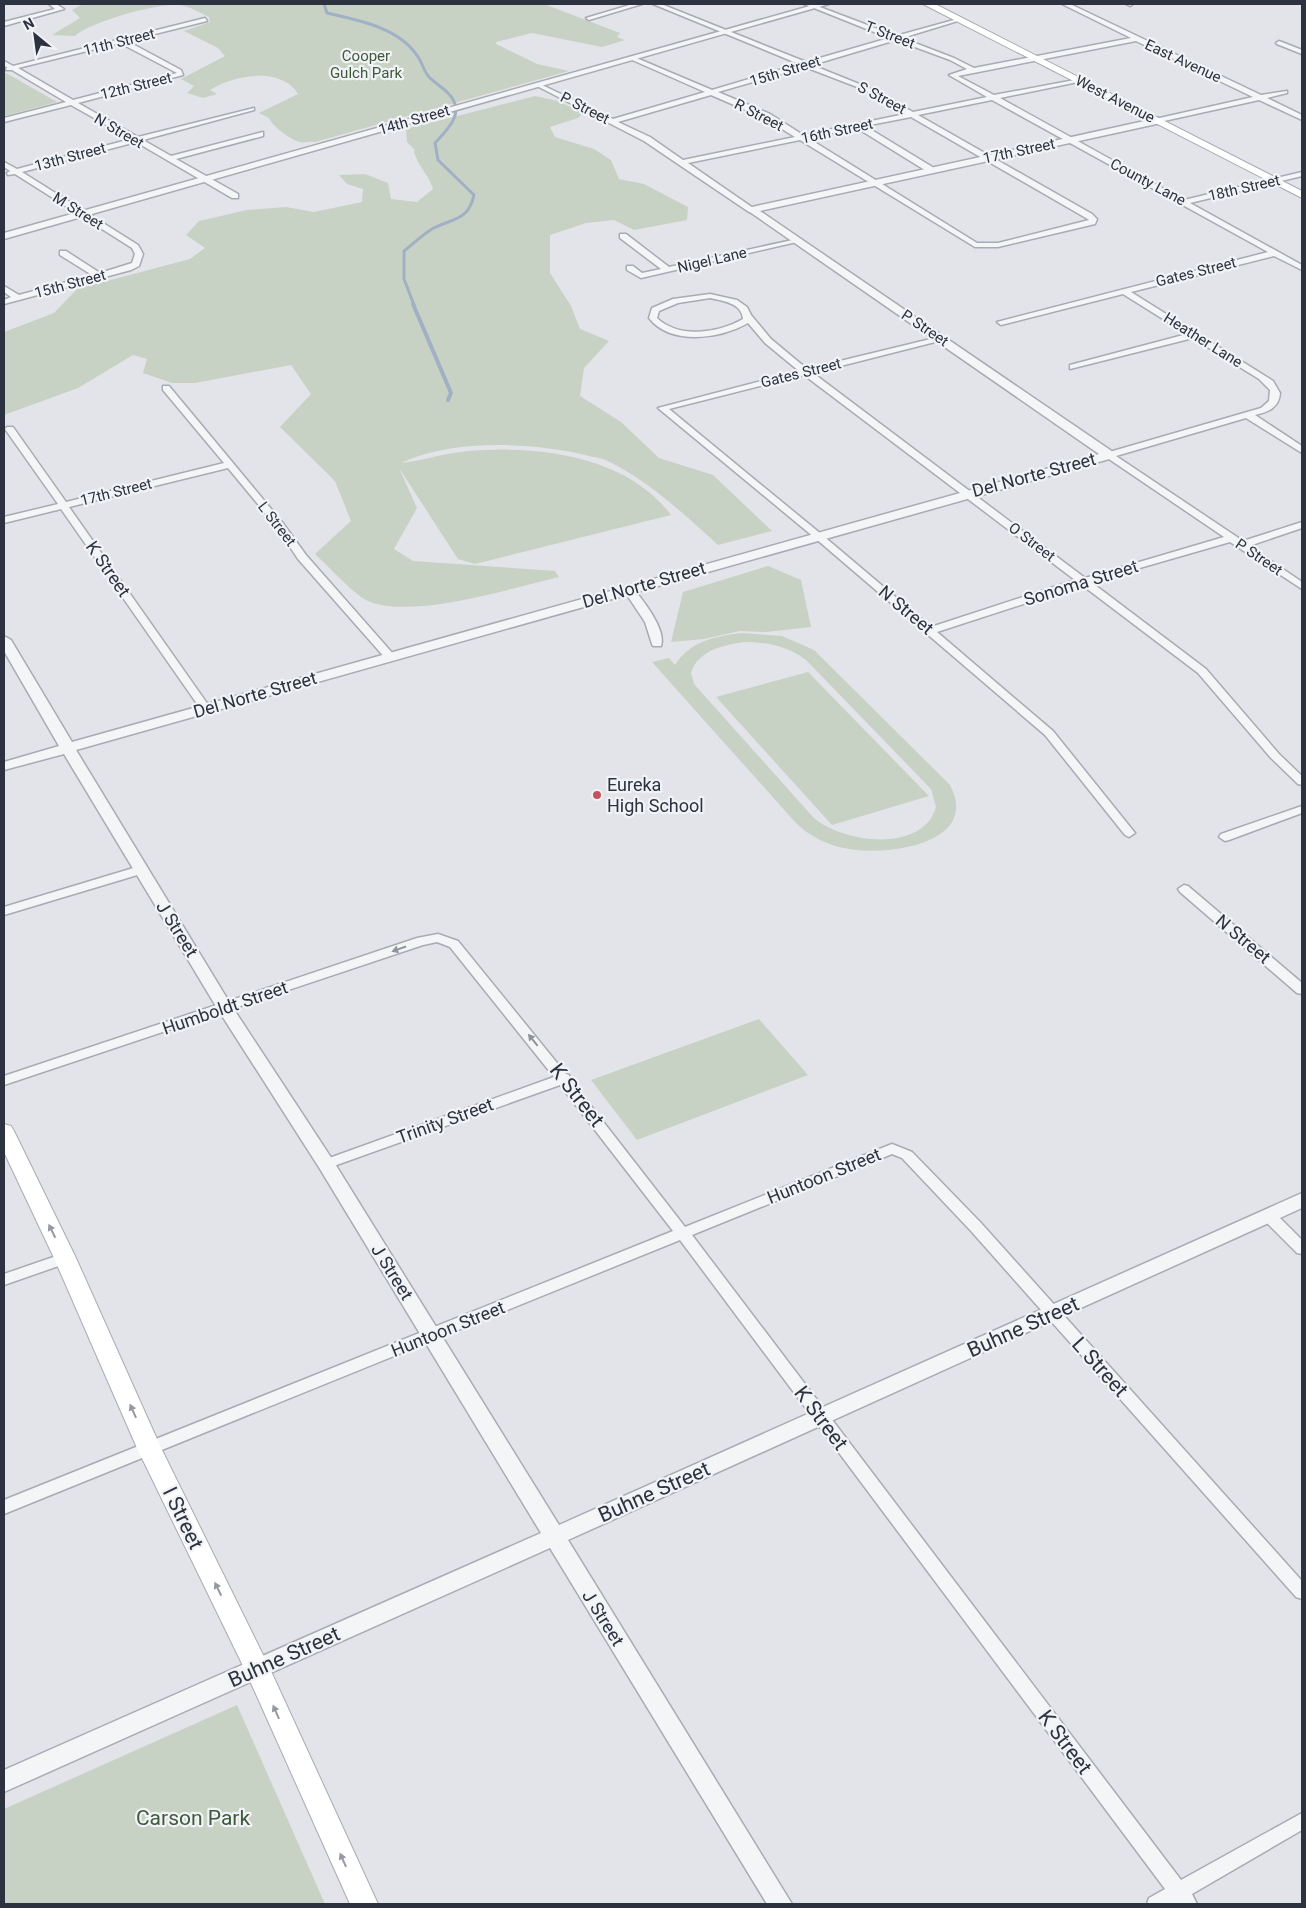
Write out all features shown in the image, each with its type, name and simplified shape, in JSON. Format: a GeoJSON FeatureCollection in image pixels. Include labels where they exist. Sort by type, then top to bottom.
{"type":"FeatureCollection","features":[{"type":"Feature","properties":{"kind":"main road","name":"West Avenue"},"geometry":{"type":"LineString","coordinates":[[928,4],[1302,195]]}},
{"type":"Feature","properties":{"kind":"main road","name":"I Street"},"geometry":{"type":"LineString","coordinates":[[4,1131],[65,1258],[149,1448],[256,1669],[364,1904]]}},
{"type":"Feature","properties":{"kind":"street"},"geometry":{"type":"LineString","coordinates":[[4,24],[60,10],[61,8],[52,4]]}},
{"type":"Feature","properties":{"kind":"street"},"geometry":{"type":"LineString","coordinates":[[589,18],[639,4]]}},
{"type":"Feature","properties":{"kind":"street","name":"S Street"},"geometry":{"type":"LineString","coordinates":[[656,4],[867,89],[988,157],[1089,216],[1093,221],[998,245],[981,246]]}},
{"type":"Feature","properties":{"kind":"street","name":"14th Street"},"geometry":{"type":"LineString","coordinates":[[4,236],[726,32],[811,5],[825,4]]}},
{"type":"Feature","properties":{"kind":"street","name":"East Avenue"},"geometry":{"type":"LineString","coordinates":[[1065,4],[1302,118]]}},
{"type":"Feature","properties":{"kind":"street","name":"T Street"},"geometry":{"type":"LineString","coordinates":[[811,5],[973,70]]}},
{"type":"Feature","properties":{"kind":"street","name":"15th Street"},"geometry":{"type":"LineString","coordinates":[[611,122],[958,19]]}},
{"type":"Feature","properties":{"kind":"street","name":"11th Street"},"geometry":{"type":"LineString","coordinates":[[4,70],[205,20]]}},
{"type":"Feature","properties":{"kind":"street"},"geometry":{"type":"LineString","coordinates":[[992,98],[952,75],[1136,38]]}},
{"type":"Feature","properties":{"kind":"street","name":"12th Street"},"geometry":{"type":"LineString","coordinates":[[4,120],[180,74],[179,71],[121,41]]}},
{"type":"Feature","properties":{"kind":"street"},"geometry":{"type":"LineString","coordinates":[[1279,43],[1302,52]]}},
{"type":"Feature","properties":{"kind":"street","name":"R Street"},"geometry":{"type":"LineString","coordinates":[[632,58],[760,113],[968,242],[981,246]]}},
{"type":"Feature","properties":{"kind":"street","name":"N Street"},"geometry":{"type":"LineString","coordinates":[[4,63],[236,196]]}},
{"type":"Feature","properties":{"kind":"street","name":"16th Street"},"geometry":{"type":"LineString","coordinates":[[683,162],[1078,80]]}},
{"type":"Feature","properties":{"kind":"street","name":"P Street"},"geometry":{"type":"LineString","coordinates":[[538,85],[647,139],[683,162],[1302,586]]}},
{"type":"Feature","properties":{"kind":"street","name":"17th Street"},"geometry":{"type":"LineString","coordinates":[[752,210],[1285,92]]}},
{"type":"Feature","properties":{"kind":"street","name":"County Lane"},"geometry":{"type":"LineString","coordinates":[[992,98],[1275,253],[1300,264]]}},
{"type":"Feature","properties":{"kind":"street","name":"13th Street"},"geometry":{"type":"LineString","coordinates":[[4,174],[252,109]]}},
{"type":"Feature","properties":{"kind":"street"},"geometry":{"type":"LineString","coordinates":[[859,126],[931,170]]}},
{"type":"Feature","properties":{"kind":"street"},"geometry":{"type":"LineString","coordinates":[[169,159],[260,134]]}},
{"type":"Feature","properties":{"kind":"street","name":"M Street"},"geometry":{"type":"LineString","coordinates":[[4,164],[135,247],[139,254],[136,264]]}},
{"type":"Feature","properties":{"kind":"street","name":"18th Street"},"geometry":{"type":"LineString","coordinates":[[1185,202],[1302,174]]}},
{"type":"Feature","properties":{"kind":"street"},"geometry":{"type":"LineString","coordinates":[[623,236],[667,270]]}},
{"type":"Feature","properties":{"kind":"street","name":"Nigel Lane"},"geometry":{"type":"LineString","coordinates":[[630,268],[641,276],[797,241]]}},
{"type":"Feature","properties":{"kind":"street"},"geometry":{"type":"LineString","coordinates":[[63,253],[97,275]]}},
{"type":"Feature","properties":{"kind":"street","name":"Gates Street"},"geometry":{"type":"LineString","coordinates":[[1001,322],[1275,253]]}},
{"type":"Feature","properties":{"kind":"street","name":"15th Street"},"geometry":{"type":"LineString","coordinates":[[4,302],[97,275],[119,271],[136,264]]}},
{"type":"Feature","properties":{"kind":"street"},"geometry":{"type":"LineString","coordinates":[[4,288],[17,298]]}},
{"type":"Feature","properties":{"kind":"street","name":"Heather Lane"},"geometry":{"type":"LineString","coordinates":[[1124,291],[1270,382],[1276,394]]}},
{"type":"Feature","properties":{"kind":"street","name":"O Street"},"geometry":{"type":"LineString","coordinates":[[748,317],[744,322],[733,326],[709,332],[687,334],[665,329],[655,321],[653,314],[656,308],[662,305],[710,296],[734,302],[744,309],[748,317],[774,346],[1202,671],[1220,689],[1270,752],[1302,782]]}},
{"type":"Feature","properties":{"kind":"street"},"geometry":{"type":"LineString","coordinates":[[1074,367],[1194,335]]}},
{"type":"Feature","properties":{"kind":"street","name":"Gates Street"},"geometry":{"type":"LineString","coordinates":[[662,408],[940,338]]}},
{"type":"Feature","properties":{"kind":"street","name":"L Street"},"geometry":{"type":"LineString","coordinates":[[166,388],[291,539],[302,557],[390,657]]}},
{"type":"Feature","properties":{"kind":"street","name":"Del Norte Street"},"geometry":{"type":"LineString","coordinates":[[4,766],[1248,415],[1271,406],[1276,394]]}},
{"type":"Feature","properties":{"kind":"street","name":"N Street"},"geometry":{"type":"LineString","coordinates":[[662,408],[818,536],[1049,733],[1129,833]]}},
{"type":"Feature","properties":{"kind":"street"},"geometry":{"type":"LineString","coordinates":[[1248,415],[1302,450]]}},
{"type":"Feature","properties":{"kind":"street","name":"K Street"},"geometry":{"type":"LineString","coordinates":[[10,429],[206,709]]}},
{"type":"Feature","properties":{"kind":"street","name":"17th Street"},"geometry":{"type":"LineString","coordinates":[[4,520],[229,465]]}},
{"type":"Feature","properties":{"kind":"street","name":"Sonoma Street"},"geometry":{"type":"LineString","coordinates":[[930,631],[1083,581],[1302,526]]}},
{"type":"Feature","properties":{"kind":"street"},"geometry":{"type":"LineString","coordinates":[[628,589],[646,611],[657,636],[658,644]]}},
{"type":"Feature","properties":{"kind":"street","name":"J Street"},"geometry":{"type":"LineString","coordinates":[[4,640],[140,870],[432,1335],[780,1904]]}},
{"type":"Feature","properties":{"kind":"street"},"geometry":{"type":"LineString","coordinates":[[1225,837],[1302,809]]}},
{"type":"Feature","properties":{"kind":"street"},"geometry":{"type":"LineString","coordinates":[[4,911],[140,870]]}},
{"type":"Feature","properties":{"kind":"street","name":"N Street"},"geometry":{"type":"LineString","coordinates":[[1184,889],[1302,990]]}},
{"type":"Feature","properties":{"kind":"street","name":"Humboldt Street"},"geometry":{"type":"LineString","coordinates":[[4,1082],[421,941],[438,938],[446,939]]}},
{"type":"Feature","properties":{"kind":"street","name":"K Street"},"geometry":{"type":"LineString","coordinates":[[446,939],[454,944],[564,1078],[1183,1898]]}},
{"type":"Feature","properties":{"kind":"street","name":"Trinity Street"},"geometry":{"type":"LineString","coordinates":[[326,1164],[564,1078]]}},
{"type":"Feature","properties":{"kind":"street","name":"L Street"},"geometry":{"type":"LineString","coordinates":[[892,1149],[907,1155],[970,1220],[1302,1592]]}},
{"type":"Feature","properties":{"kind":"street","name":"Huntoon Street"},"geometry":{"type":"LineString","coordinates":[[4,1507],[892,1149]]}},
{"type":"Feature","properties":{"kind":"street","name":"Buhne Street"},"geometry":{"type":"LineString","coordinates":[[4,1782],[1052,1314],[1302,1200]]}},
{"type":"Feature","properties":{"kind":"street"},"geometry":{"type":"LineString","coordinates":[[1268,1216],[1302,1249]]}},
{"type":"Feature","properties":{"kind":"street"},"geometry":{"type":"LineString","coordinates":[[4,1280],[65,1258]]}},
{"type":"Feature","properties":{"kind":"street"},"geometry":{"type":"LineString","coordinates":[[1156,1904],[1183,1898],[1302,1821]]}},
{"type":"Feature","properties":{"kind":"green space","name":"Cooper Gulch Park"},"geometry":{"type":"Polygon","coordinates":[[[83,4],[544,4],[620,33],[617,37],[625,40],[602,47],[532,33],[496,42],[496,44],[537,64],[569,71],[315,142],[302,142],[287,136],[269,118],[259,113],[298,94],[290,85],[280,79],[269,76],[243,77],[231,80],[210,90],[217,94],[203,98],[187,93],[194,86],[181,79],[225,56],[218,48],[184,31],[210,22],[209,17],[187,7],[169,5],[125,14],[95,25],[75,36],[52,35],[80,18],[72,10],[83,4]]]}},
{"type":"Feature","properties":{"kind":"green space"},"geometry":{"type":"Polygon","coordinates":[[[4,73],[6,73],[57,102],[4,116],[4,73]]]}},
{"type":"Feature","properties":{"kind":"green space"},"geometry":{"type":"Polygon","coordinates":[[[535,96],[558,101],[583,113],[578,118],[550,127],[555,137],[594,149],[611,160],[619,179],[644,184],[688,207],[687,220],[634,230],[614,220],[586,223],[550,235],[550,273],[571,306],[580,329],[609,341],[584,368],[580,396],[621,422],[659,458],[713,475],[772,531],[718,545],[653,489],[625,470],[598,458],[541,447],[517,445],[467,446],[443,450],[421,455],[401,463],[454,453],[489,450],[547,452],[604,466],[629,478],[652,494],[671,515],[475,564],[458,559],[399,468],[417,508],[394,549],[413,561],[555,571],[559,577],[488,595],[433,605],[407,607],[384,605],[361,597],[315,554],[351,521],[335,481],[280,427],[311,394],[291,365],[195,383],[172,383],[143,373],[147,359],[133,355],[78,388],[4,415],[4,332],[54,313],[77,289],[190,259],[205,248],[186,235],[199,221],[247,210],[286,207],[314,212],[362,202],[363,189],[347,184],[339,175],[365,174],[388,183],[391,199],[417,202],[433,189],[416,157],[415,150],[407,142],[406,129],[535,96]]]}},
{"type":"Feature","properties":{"kind":"green space"},"geometry":{"type":"Polygon","coordinates":[[[768,566],[801,580],[811,627],[766,632],[740,631],[704,639],[671,642],[683,592],[768,566]]]}},
{"type":"Feature","properties":{"kind":"green space"},"geometry":{"type":"Polygon","coordinates":[[[732,634],[782,636],[814,650],[950,785],[956,805],[953,821],[942,833],[925,842],[906,847],[866,851],[834,846],[813,836],[795,822],[652,662],[669,658],[675,665],[688,650],[696,645],[713,638],[732,634]],[[753,642],[720,647],[706,654],[694,665],[691,673],[694,684],[813,817],[826,826],[842,833],[861,838],[880,839],[899,838],[915,832],[928,822],[936,807],[931,789],[806,660],[785,648],[753,642]]]}},
{"type":"Feature","properties":{"kind":"green space"},"geometry":{"type":"Polygon","coordinates":[[[808,672],[929,796],[832,825],[716,697],[808,672]]]}},
{"type":"Feature","properties":{"kind":"green space"},"geometry":{"type":"Polygon","coordinates":[[[759,1019],[808,1075],[637,1140],[591,1080],[759,1019]]]}},
{"type":"Feature","properties":{"kind":"green space","name":"Carson Park"},"geometry":{"type":"Polygon","coordinates":[[[237,1705],[325,1904],[4,1904],[4,1809],[237,1705]]]}},
{"type":"Feature","properties":{"kind":"waterway"},"geometry":{"type":"LineString","coordinates":[[324,4],[327,13],[376,26],[398,37],[416,54],[429,77],[447,92],[456,106],[454,119],[435,143],[438,160],[474,195],[468,210],[463,215],[432,229],[404,251],[404,279],[414,305]]}},
{"type":"Feature","properties":{"kind":"waterway"},"geometry":{"type":"LineString","coordinates":[[413,304],[451,393],[448,400]]}},
{"type":"Feature","properties":{"kind":"place","name":"Eureka High School"},"geometry":{"type":"Point","coordinates":[597,795]}}]}
